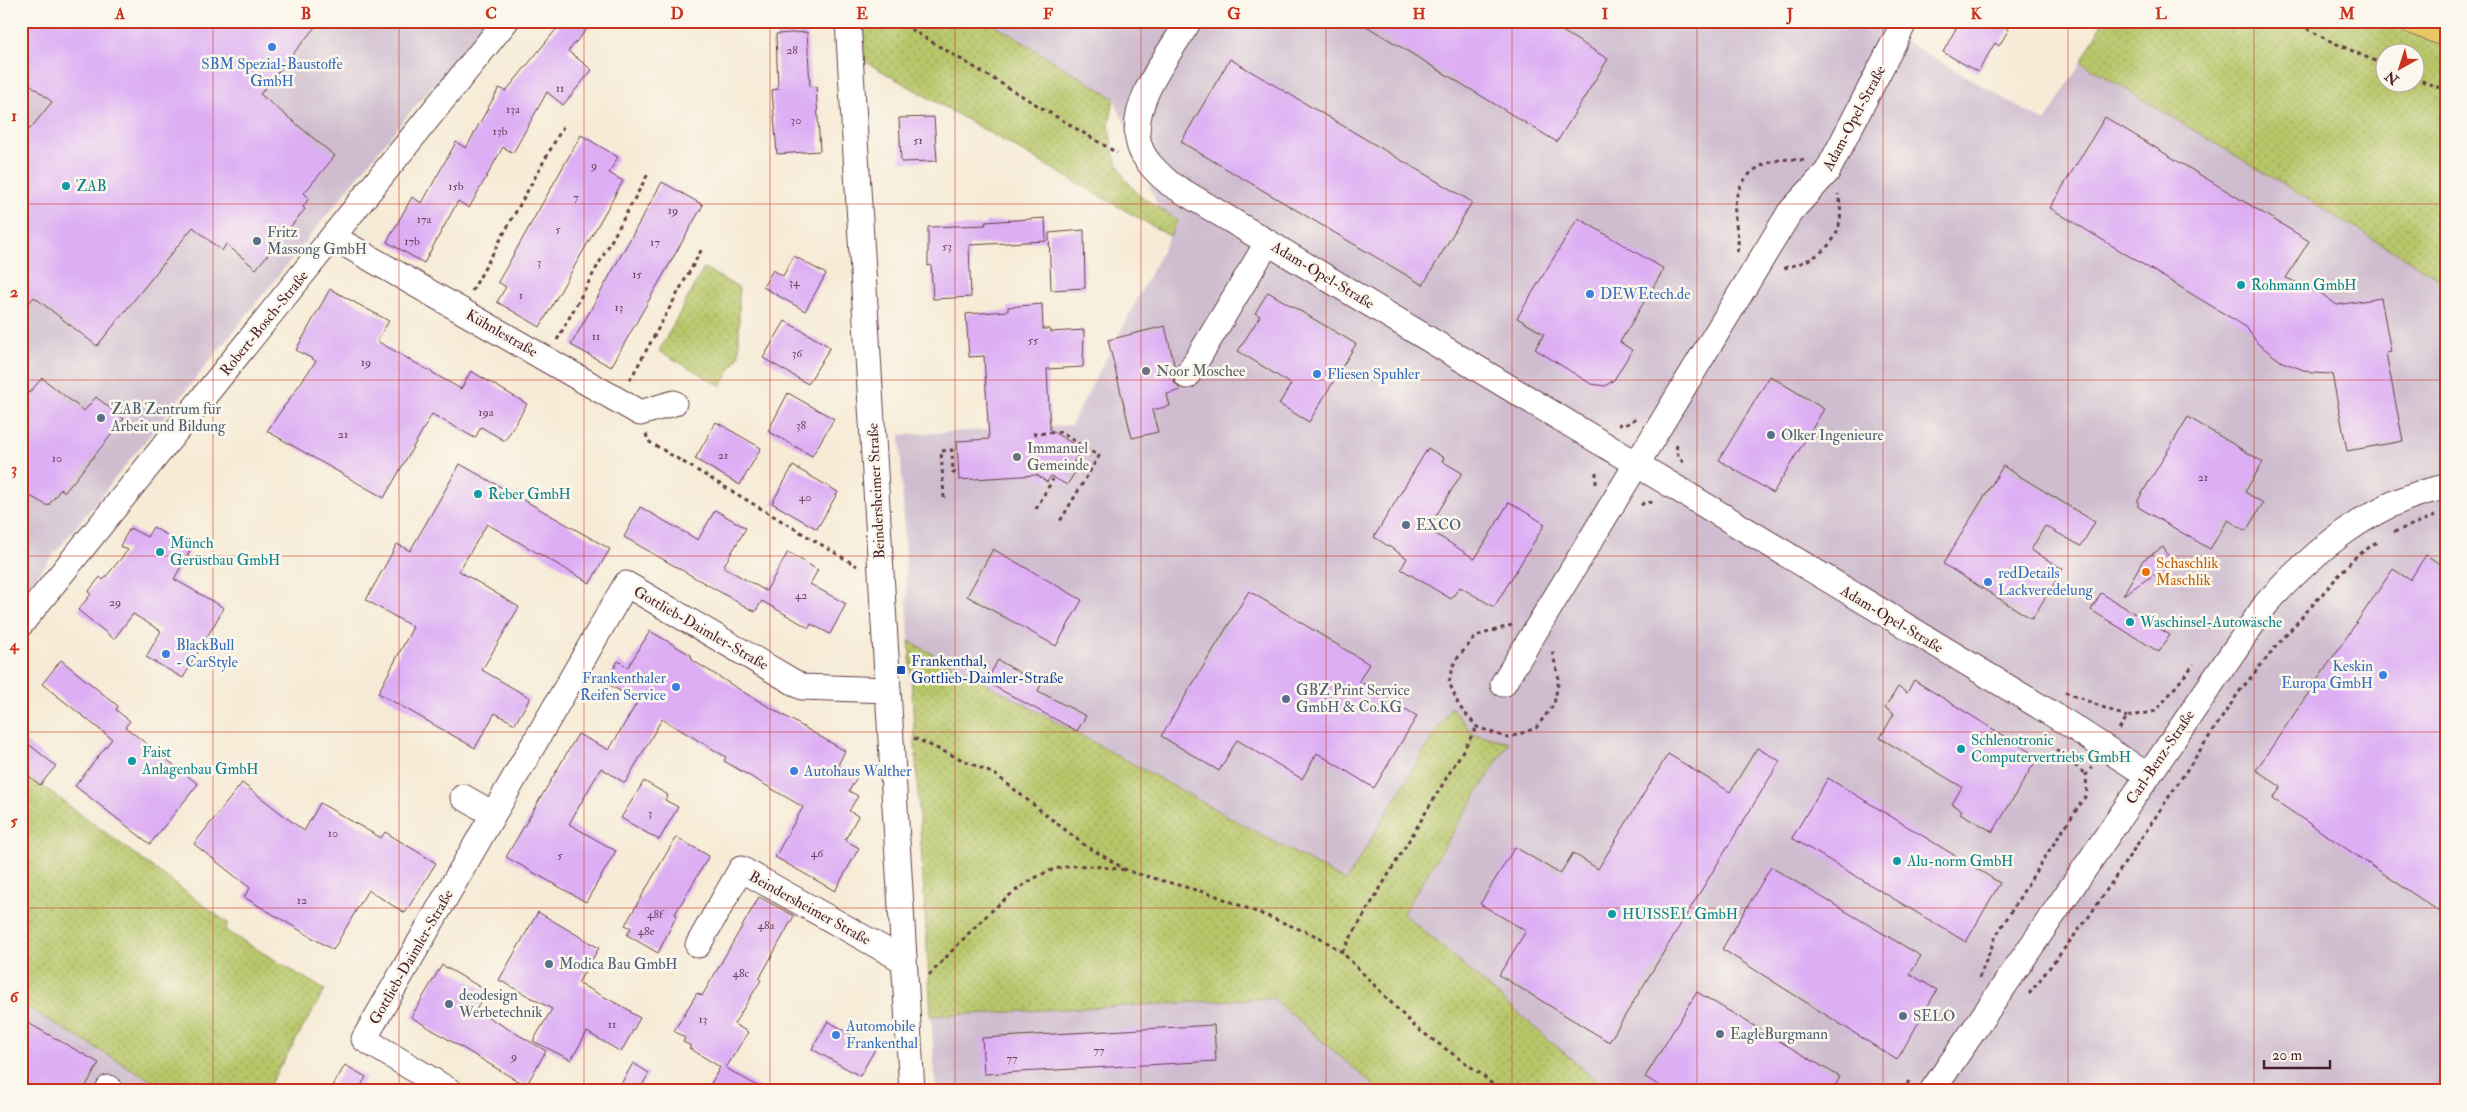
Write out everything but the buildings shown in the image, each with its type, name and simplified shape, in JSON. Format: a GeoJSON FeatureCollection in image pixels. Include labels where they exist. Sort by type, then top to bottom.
{"type":"FeatureCollection","features":[{"type":"Feature","properties":{"kind":"main road"},"geometry":{"type":"LineString","coordinates":[[2415,21],[2446,33]]}},
{"type":"Feature","properties":{"kind":"street","name":"Robert-Bosch-Straße"},"geometry":{"type":"LineString","coordinates":[[21,624],[506,21]]}},
{"type":"Feature","properties":{"kind":"street","name":"Beindersheimer Straße"},"geometry":{"type":"LineString","coordinates":[[848,21],[912,1091]]}},
{"type":"Feature","properties":{"kind":"street","name":"Adam-Opel-Straße"},"geometry":{"type":"LineString","coordinates":[[1189,21],[1146,93],[1137,117],[1139,144],[1151,166],[1169,183],[2067,723],[2147,775]]}},
{"type":"Feature","properties":{"kind":"street","name":"Adam-Opel-Straße"},"geometry":{"type":"LineString","coordinates":[[1502,684],[1790,212],[1827,172],[1905,21]]}},
{"type":"Feature","properties":{"kind":"street","name":"Kühnlestraße"},"geometry":{"type":"LineString","coordinates":[[333,237],[629,407]]}},
{"type":"Feature","properties":{"kind":"street"},"geometry":{"type":"LineString","coordinates":[[1187,376],[1268,242]]}},
{"type":"Feature","properties":{"kind":"street"},"geometry":{"type":"LineString","coordinates":[[629,407],[674,403]]}},
{"type":"Feature","properties":{"kind":"street","name":"Carl-Benz-Straße"},"geometry":{"type":"LineString","coordinates":[[1932,1091],[2266,604],[2297,570],[2356,524],[2388,507],[2446,487]]}},
{"type":"Feature","properties":{"kind":"street","name":"Gottlieb-Daimler-Straße"},"geometry":{"type":"LineString","coordinates":[[450,1091],[364,1039],[626,584],[802,687],[887,690]]}},
{"type":"Feature","properties":{"kind":"street"},"geometry":{"type":"LineString","coordinates":[[463,797],[493,814]]}},
{"type":"Feature","properties":{"kind":"street","name":"Beindersheimer Straße"},"geometry":{"type":"LineString","coordinates":[[698,946],[741,869],[903,960]]}},
{"type":"Feature","properties":{"kind":"path"},"geometry":{"type":"LineString","coordinates":[[897,21],[1118,154],[1118,146]]}},
{"type":"Feature","properties":{"kind":"path"},"geometry":{"type":"LineString","coordinates":[[2293,21],[2328,40],[2374,61]]}},
{"type":"Feature","properties":{"kind":"path"},"geometry":{"type":"LineString","coordinates":[[2424,82],[2446,90]]}},
{"type":"Feature","properties":{"kind":"path"},"geometry":{"type":"LineString","coordinates":[[461,310],[564,125]]}},
{"type":"Feature","properties":{"kind":"path"},"geometry":{"type":"LineString","coordinates":[[1732,260],[1739,242],[1735,206],[1739,188],[1752,171],[1772,160],[1791,158],[1808,162],[1827,172],[1837,188],[1841,206],[1841,222],[1833,241],[1817,257],[1781,269]]}},
{"type":"Feature","properties":{"kind":"path"},"geometry":{"type":"LineString","coordinates":[[546,359],[648,174]]}},
{"type":"Feature","properties":{"kind":"path"},"geometry":{"type":"LineString","coordinates":[[702,247],[629,407],[648,441],[882,581]]}},
{"type":"Feature","properties":{"kind":"path"},"geometry":{"type":"LineString","coordinates":[[1616,424],[1624,426],[1636,418],[1641,410]]}},
{"type":"Feature","properties":{"kind":"path"},"geometry":{"type":"LineString","coordinates":[[1033,434],[1060,432],[1100,456],[1059,523]]}},
{"type":"Feature","properties":{"kind":"path"},"geometry":{"type":"LineString","coordinates":[[1678,439],[1676,452],[1684,464],[1692,470]]}},
{"type":"Feature","properties":{"kind":"path"},"geometry":{"type":"LineString","coordinates":[[944,498],[941,451],[952,450],[953,473],[958,472]]}},
{"type":"Feature","properties":{"kind":"path"},"geometry":{"type":"LineString","coordinates":[[1592,465],[1598,470],[1595,488]]}},
{"type":"Feature","properties":{"kind":"path"},"geometry":{"type":"LineString","coordinates":[[1036,509],[1053,479]]}},
{"type":"Feature","properties":{"kind":"path"},"geometry":{"type":"LineString","coordinates":[[1639,507],[1644,503],[1657,502]]}},
{"type":"Feature","properties":{"kind":"path"},"geometry":{"type":"LineString","coordinates":[[2023,1002],[2088,918],[2239,692],[2278,644],[2354,558],[2386,535],[2446,513]]}},
{"type":"Feature","properties":{"kind":"path"},"geometry":{"type":"LineString","coordinates":[[1513,624],[1476,636],[1455,662],[1449,682],[1459,706],[1477,727],[1508,738],[1536,728],[1554,704],[1559,679],[1552,651],[1556,643]]}},
{"type":"Feature","properties":{"kind":"path"},"geometry":{"type":"LineString","coordinates":[[2058,688],[2127,717]]}},
{"type":"Feature","properties":{"kind":"path"},"geometry":{"type":"LineString","coordinates":[[1342,952],[1477,727]]}},
{"type":"Feature","properties":{"kind":"path"},"geometry":{"type":"LineString","coordinates":[[912,737],[996,775],[1083,844],[1128,871]]}},
{"type":"Feature","properties":{"kind":"path"},"geometry":{"type":"LineString","coordinates":[[1975,984],[1996,936],[2039,866],[2087,794],[2086,775],[2043,738]]}},
{"type":"Feature","properties":{"kind":"path"},"geometry":{"type":"LineString","coordinates":[[924,980],[1003,900],[1033,880],[1062,867],[1094,865],[1128,871],[1214,895],[1319,937],[1342,952],[1415,1027],[1481,1074],[1500,1091]]}},
{"type":"Feature","properties":{"kind":"path"},"geometry":{"type":"LineString","coordinates":[[1903,1091],[1913,1075]]}},
{"type":"Feature","properties":{"kind":"shaded area"},"geometry":{"type":"Polygon","coordinates":[[[21,21],[486,21],[397,128],[21,595],[21,21]]]}},
{"type":"Feature","properties":{"kind":"shaded area"},"geometry":{"type":"Polygon","coordinates":[[[988,21],[1896,21],[1891,33],[2045,122],[2081,62],[2446,283],[2446,1091],[1608,1091],[1402,913],[1508,742],[1473,734],[1451,707],[1346,881],[909,641],[900,435],[1071,425],[1170,236],[1114,98],[988,21]]]}},
{"type":"Feature","properties":{"kind":"shaded area"},"geometry":{"type":"Polygon","coordinates":[[[1272,998],[1380,1091],[936,1091],[931,1016],[1272,998]]]}},
{"type":"Feature","properties":{"kind":"shaded area"},"geometry":{"type":"Polygon","coordinates":[[[21,1004],[169,1091],[21,1091],[21,1004]]]}},
{"type":"Feature","properties":{"kind":"green space"},"geometry":{"type":"Polygon","coordinates":[[[863,21],[988,21],[1114,98],[1109,126],[1114,156],[1125,179],[1140,196],[1178,220],[1170,236],[864,61],[863,21]]]}},
{"type":"Feature","properties":{"kind":"green space"},"geometry":{"type":"Polygon","coordinates":[[[2104,21],[2384,21],[2446,45],[2446,283],[2081,62],[2104,21]]]}},
{"type":"Feature","properties":{"kind":"green space"},"geometry":{"type":"Polygon","coordinates":[[[704,268],[739,288],[739,355],[721,386],[659,351],[704,268]]]}},
{"type":"Feature","properties":{"kind":"green space"},"geometry":{"type":"Polygon","coordinates":[[[909,641],[1346,881],[1451,707],[1473,734],[1509,742],[1403,913],[1608,1091],[1380,1091],[1272,998],[931,1016],[909,641]]]}},
{"type":"Feature","properties":{"kind":"green space"},"geometry":{"type":"Polygon","coordinates":[[[21,770],[228,923],[225,930],[325,990],[266,1091],[169,1091],[21,1004],[21,770]]]}},
{"type":"Feature","properties":{"kind":"place","name":"SBM Spezial-Baustoffe GmbH"},"geometry":{"type":"Point","coordinates":[272,47]}},
{"type":"Feature","properties":{"kind":"place","name":"ZAB"},"geometry":{"type":"Point","coordinates":[66,186]}},
{"type":"Feature","properties":{"kind":"place","name":"Fritz Massong GmbH"},"geometry":{"type":"Point","coordinates":[257,241]}},
{"type":"Feature","properties":{"kind":"place","name":"Rohmann GmbH"},"geometry":{"type":"Point","coordinates":[2241,285]}},
{"type":"Feature","properties":{"kind":"place","name":"DEWEtech.de"},"geometry":{"type":"Point","coordinates":[1590,294]}},
{"type":"Feature","properties":{"kind":"place","name":"Noor Moschee"},"geometry":{"type":"Point","coordinates":[1146,371]}},
{"type":"Feature","properties":{"kind":"place","name":"Fliesen Spuhler"},"geometry":{"type":"Point","coordinates":[1317,374]}},
{"type":"Feature","properties":{"kind":"place","name":"ZAB Zentrum für Arbeit und Bildung"},"geometry":{"type":"Point","coordinates":[101,418]}},
{"type":"Feature","properties":{"kind":"place","name":"Olker Ingenieure"},"geometry":{"type":"Point","coordinates":[1771,435]}},
{"type":"Feature","properties":{"kind":"place","name":"Immanuel Gemeinde"},"geometry":{"type":"Point","coordinates":[1017,457]}},
{"type":"Feature","properties":{"kind":"place","name":"Reber GmbH"},"geometry":{"type":"Point","coordinates":[478,494]}},
{"type":"Feature","properties":{"kind":"place","name":"EXCO"},"geometry":{"type":"Point","coordinates":[1406,525]}},
{"type":"Feature","properties":{"kind":"place","name":"Münch Gerüstbau GmbH"},"geometry":{"type":"Point","coordinates":[160,552]}},
{"type":"Feature","properties":{"kind":"place","name":"Schaschlik Maschlik"},"geometry":{"type":"Point","coordinates":[2146,572]}},
{"type":"Feature","properties":{"kind":"place","name":"redDetails Lackveredelung"},"geometry":{"type":"Point","coordinates":[1988,582]}},
{"type":"Feature","properties":{"kind":"place","name":"Waschinsel-Autowäsche"},"geometry":{"type":"Point","coordinates":[2130,622]}},
{"type":"Feature","properties":{"kind":"place","name":"BlackBull - CarStyle"},"geometry":{"type":"Point","coordinates":[166,654]}},
{"type":"Feature","properties":{"kind":"place","name":"Frankenthal, Gottlieb-Daimler-Straße"},"geometry":{"type":"Point","coordinates":[901,670]}},
{"type":"Feature","properties":{"kind":"place","name":"Keskin Europa GmbH"},"geometry":{"type":"Point","coordinates":[2383,675]}},
{"type":"Feature","properties":{"kind":"place","name":"Frankenthaler Reifen Service"},"geometry":{"type":"Point","coordinates":[676,687]}},
{"type":"Feature","properties":{"kind":"place","name":"GBZ Print Service GmbH & Co.KG"},"geometry":{"type":"Point","coordinates":[1286,699]}},
{"type":"Feature","properties":{"kind":"place","name":"Schlenotronic Computervertriebs GmbH"},"geometry":{"type":"Point","coordinates":[1961,749]}},
{"type":"Feature","properties":{"kind":"place","name":"Faist Anlagenbau GmbH"},"geometry":{"type":"Point","coordinates":[132,761]}},
{"type":"Feature","properties":{"kind":"place","name":"Autohaus Walther"},"geometry":{"type":"Point","coordinates":[794,771]}},
{"type":"Feature","properties":{"kind":"place","name":"Alu-norm GmbH"},"geometry":{"type":"Point","coordinates":[1897,861]}},
{"type":"Feature","properties":{"kind":"place","name":"HUISSEL GmbH"},"geometry":{"type":"Point","coordinates":[1612,914]}},
{"type":"Feature","properties":{"kind":"place","name":"Modica Bau GmbH"},"geometry":{"type":"Point","coordinates":[549,964]}},
{"type":"Feature","properties":{"kind":"place","name":"deodesign Werbetechnik"},"geometry":{"type":"Point","coordinates":[449,1004]}},
{"type":"Feature","properties":{"kind":"place","name":"SELO"},"geometry":{"type":"Point","coordinates":[1903,1016]}},
{"type":"Feature","properties":{"kind":"place","name":"EagleBurgmann"},"geometry":{"type":"Point","coordinates":[1720,1034]}},
{"type":"Feature","properties":{"kind":"place","name":"Automobile Frankenthal"},"geometry":{"type":"Point","coordinates":[836,1035]}}]}
